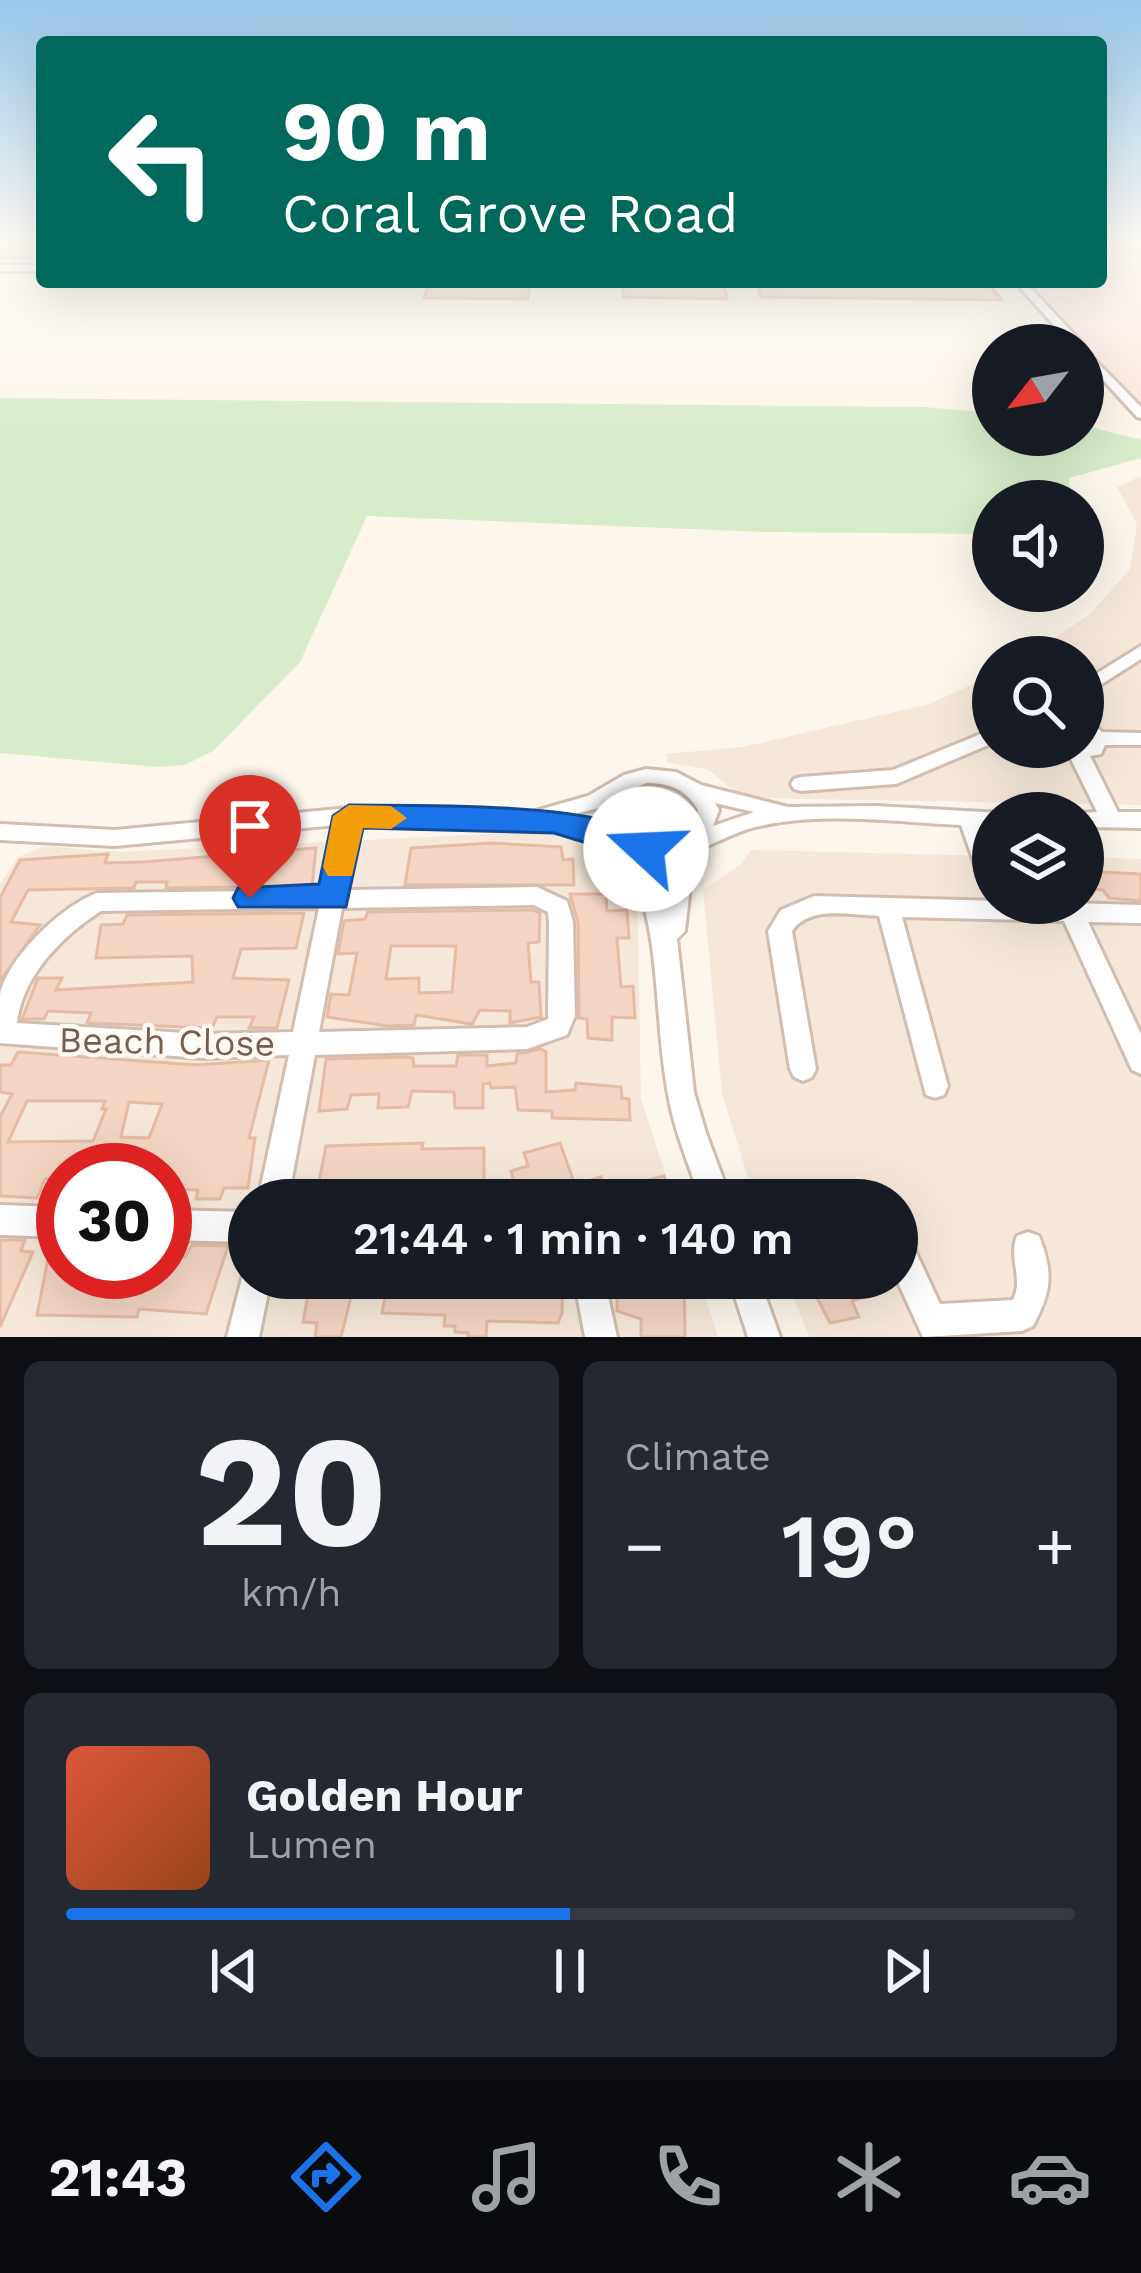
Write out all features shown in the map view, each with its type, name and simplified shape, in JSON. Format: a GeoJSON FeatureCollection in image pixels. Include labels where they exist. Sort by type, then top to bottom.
{"type":"FeatureCollection","features":[{"type":"Feature","properties":{"kind":"street"},"geometry":{"type":"LineString","coordinates":[[1104,374],[1141,414]]}},
{"type":"Feature","properties":{"kind":"street"},"geometry":{"type":"LineString","coordinates":[[1104,677],[1141,651]]}},
{"type":"Feature","properties":{"kind":"street"},"geometry":{"type":"LineString","coordinates":[[1104,734],[1141,739]]}},
{"type":"Feature","properties":{"kind":"street"},"geometry":{"type":"LineString","coordinates":[[801,784],[896,778],[972,744]]}},
{"type":"Feature","properties":{"kind":"street"},"geometry":{"type":"LineString","coordinates":[[1080,768],[1112,819]]}},
{"type":"Feature","properties":{"kind":"street"},"geometry":{"type":"LineString","coordinates":[[525,819],[594,802],[647,776],[675,778],[698,791],[802,814]]}},
{"type":"Feature","properties":{"kind":"street"},"geometry":{"type":"LineString","coordinates":[[614,790],[607,820],[628,842],[660,902],[670,948],[682,1096],[709,1179]]}},
{"type":"Feature","properties":{"kind":"street"},"geometry":{"type":"LineString","coordinates":[[670,948],[691,842],[709,820],[698,791]]}},
{"type":"Feature","properties":{"kind":"street"},"geometry":{"type":"LineString","coordinates":[[2,836],[115,838],[349,816],[525,819],[582,826],[659,850],[741,822],[802,814],[972,818]]}},
{"type":"Feature","properties":{"kind":"street"},"geometry":{"type":"LineString","coordinates":[[277,1179],[349,816]]}},
{"type":"Feature","properties":{"kind":"street"},"geometry":{"type":"LineString","coordinates":[[1104,819],[1141,820]]}},
{"type":"Feature","properties":{"kind":"street"},"geometry":{"type":"LineString","coordinates":[[304,1042],[527,1038],[558,1027],[562,1016],[561,922],[551,900],[334,897]]}},
{"type":"Feature","properties":{"kind":"street","name":"Beach Close"},"geometry":{"type":"LineString","coordinates":[[304,1042],[202,1046],[14,1037],[4,1033],[3,1017],[40,952],[79,911],[98,902],[334,897]]}},
{"type":"Feature","properties":{"kind":"street"},"geometry":{"type":"LineString","coordinates":[[803,1069],[780,931],[784,919],[814,905],[972,906]]}},
{"type":"Feature","properties":{"kind":"street"},"geometry":{"type":"LineString","coordinates":[[888,907],[935,1086]]}},
{"type":"Feature","properties":{"kind":"street"},"geometry":{"type":"LineString","coordinates":[[1104,913],[1141,914]]}},
{"type":"Feature","properties":{"kind":"street"},"geometry":{"type":"LineString","coordinates":[[1078,924],[1141,1062]]}},
{"type":"Feature","properties":{"kind":"street"},"geometry":{"type":"LineString","coordinates":[[0,1220],[36,1221]]}},
{"type":"Feature","properties":{"kind":"street"},"geometry":{"type":"LineString","coordinates":[[192,1226],[228,1226]]}},
{"type":"Feature","properties":{"kind":"street"},"geometry":{"type":"LineString","coordinates":[[918,1292],[935,1329],[1022,1315],[1034,1291],[1028,1246]]}},
{"type":"Feature","properties":{"kind":"street"},"geometry":{"type":"LineString","coordinates":[[243,1337],[251,1299]]}},
{"type":"Feature","properties":{"kind":"street"},"geometry":{"type":"LineString","coordinates":[[594,1299],[601,1337]]}},
{"type":"Feature","properties":{"kind":"street"},"geometry":{"type":"LineString","coordinates":[[751,1299],[764,1337]]}},
{"type":"Feature","properties":{"kind":"shaded area"},"geometry":{"type":"Polygon","coordinates":[[[1041,305],[1141,305],[1141,414],[1104,374],[1104,324],[1058,324],[1041,305]]]}},
{"type":"Feature","properties":{"kind":"shaded area"},"geometry":{"type":"Polygon","coordinates":[[[1141,476],[1141,805],[1104,804],[1104,792],[972,792],[972,802],[742,798],[709,770],[667,762],[666,754],[742,747],[929,704],[972,685],[972,768],[1104,768],[1104,636],[1057,636],[1092,612],[1104,612],[1104,598],[1130,569],[1137,524],[1117,487],[1141,476]]]}},
{"type":"Feature","properties":{"kind":"shaded area"},"geometry":{"type":"Polygon","coordinates":[[[571,834],[592,858],[637,878],[641,1099],[667,1179],[228,1179],[228,1299],[706,1299],[718,1337],[0,1337],[0,884],[18,857],[44,846],[119,852],[571,834]]]}},
{"type":"Feature","properties":{"kind":"shaded area"},"geometry":{"type":"Polygon","coordinates":[[[751,850],[972,855],[972,924],[1104,924],[1104,858],[1141,859],[1141,1337],[809,1337],[794,1299],[918,1299],[918,1179],[748,1179],[722,1094],[703,890],[740,865],[751,850]]]}},
{"type":"Feature","properties":{"kind":"green space"},"geometry":{"type":"Polygon","coordinates":[[[0,398],[924,407],[972,411],[972,456],[1104,456],[1104,430],[1141,440],[1141,458],[1069,480],[972,480],[972,534],[765,532],[367,516],[300,662],[213,751],[185,765],[157,767],[0,753],[0,398]]]}},
{"type":"Feature","properties":{"kind":"building"},"geometry":{"type":"Polygon","coordinates":[[[492,843],[561,847],[563,860],[573,859],[574,885],[405,885],[411,848],[492,843]]]}},
{"type":"Feature","properties":{"kind":"building"},"geometry":{"type":"Polygon","coordinates":[[[316,848],[312,886],[166,888],[167,882],[136,882],[134,888],[28,890],[11,922],[40,925],[0,981],[0,898],[20,860],[108,854],[105,863],[143,862],[316,848]]]}},
{"type":"Feature","properties":{"kind":"building"},"geometry":{"type":"Polygon","coordinates":[[[1104,872],[1141,874],[1141,901],[1109,898],[1104,891],[1104,872]]]}},
{"type":"Feature","properties":{"kind":"building"},"geometry":{"type":"Polygon","coordinates":[[[570,894],[606,894],[607,911],[627,910],[629,938],[617,938],[621,987],[633,986],[635,1018],[612,1017],[612,1040],[588,1038],[587,1019],[579,1018],[578,922],[570,894]]]}},
{"type":"Feature","properties":{"kind":"building"},"geometry":{"type":"Polygon","coordinates":[[[368,912],[540,913],[539,942],[528,943],[531,982],[539,982],[541,1017],[510,1023],[510,1011],[480,1010],[472,1024],[416,1015],[414,1025],[388,1026],[327,1017],[331,994],[349,995],[357,953],[338,954],[344,921],[365,919],[368,912]],[[391,946],[386,979],[419,978],[419,993],[452,992],[456,946],[391,946]]]}},
{"type":"Feature","properties":{"kind":"building"},"geometry":{"type":"Polygon","coordinates":[[[304,913],[296,948],[241,949],[233,978],[289,980],[277,1028],[249,1028],[254,1017],[217,1017],[212,1028],[87,1023],[91,1013],[48,1011],[44,1019],[22,1019],[38,978],[62,978],[56,990],[193,982],[192,956],[96,958],[101,925],[123,924],[127,915],[304,913]]]}},
{"type":"Feature","properties":{"kind":"building"},"geometry":{"type":"Polygon","coordinates":[[[18,1052],[196,1065],[269,1060],[249,1138],[255,1138],[249,1179],[228,1179],[220,1199],[196,1199],[192,1143],[36,1143],[36,1198],[0,1196],[0,1117],[12,1094],[0,1092],[0,1065],[11,1065],[18,1052]],[[27,1101],[8,1142],[93,1141],[105,1101],[27,1101]],[[129,1102],[121,1137],[149,1138],[162,1104],[129,1102]]]}},
{"type":"Feature","properties":{"kind":"building"},"geometry":{"type":"Polygon","coordinates":[[[546,1052],[546,1092],[575,1090],[576,1083],[621,1087],[622,1098],[629,1099],[630,1120],[552,1118],[552,1111],[518,1110],[515,1087],[491,1088],[490,1083],[483,1084],[483,1108],[455,1108],[454,1092],[412,1091],[408,1107],[378,1108],[379,1094],[351,1095],[347,1109],[319,1111],[326,1059],[407,1057],[413,1058],[414,1066],[456,1066],[458,1055],[487,1055],[487,1066],[516,1063],[517,1054],[546,1052]]]}},
{"type":"Feature","properties":{"kind":"building"},"geometry":{"type":"Polygon","coordinates":[[[423,1143],[422,1149],[484,1148],[484,1179],[320,1179],[326,1146],[423,1143]]]}},
{"type":"Feature","properties":{"kind":"building"},"geometry":{"type":"Polygon","coordinates":[[[560,1143],[573,1179],[513,1179],[511,1171],[528,1166],[524,1153],[560,1143]]]}},
{"type":"Feature","properties":{"kind":"building"},"geometry":{"type":"Polygon","coordinates":[[[0,1240],[25,1240],[21,1251],[33,1252],[0,1327],[0,1240]]]}},
{"type":"Feature","properties":{"kind":"building"},"geometry":{"type":"Polygon","coordinates":[[[192,1245],[228,1246],[206,1314],[139,1309],[137,1317],[37,1315],[40,1299],[192,1299],[192,1245]]]}},
{"type":"Feature","properties":{"kind":"building"},"geometry":{"type":"Polygon","coordinates":[[[307,1299],[350,1299],[341,1337],[315,1337],[317,1323],[303,1322],[307,1299]]]}},
{"type":"Feature","properties":{"kind":"building"},"geometry":{"type":"Polygon","coordinates":[[[385,1299],[562,1299],[558,1323],[487,1321],[486,1337],[455,1332],[455,1326],[444,1326],[445,1315],[382,1313],[385,1299]]]}},
{"type":"Feature","properties":{"kind":"building"},"geometry":{"type":"Polygon","coordinates":[[[617,1299],[684,1299],[685,1337],[641,1337],[641,1319],[617,1311],[617,1299]]]}},
{"type":"Feature","properties":{"kind":"building"},"geometry":{"type":"Polygon","coordinates":[[[818,1299],[858,1299],[852,1301],[859,1317],[830,1323],[818,1299]]]}},
{"type":"Feature","properties":{"kind":"slow traffic"},"geometry":{"type":"LineString","coordinates":[[340,867],[349,816],[391,818]]}},
{"type":"Feature","properties":{"kind":"route"},"geometry":{"type":"LineString","coordinates":[[250,898],[334,897],[349,816],[554,822],[602,831],[646,849]]}}]}
